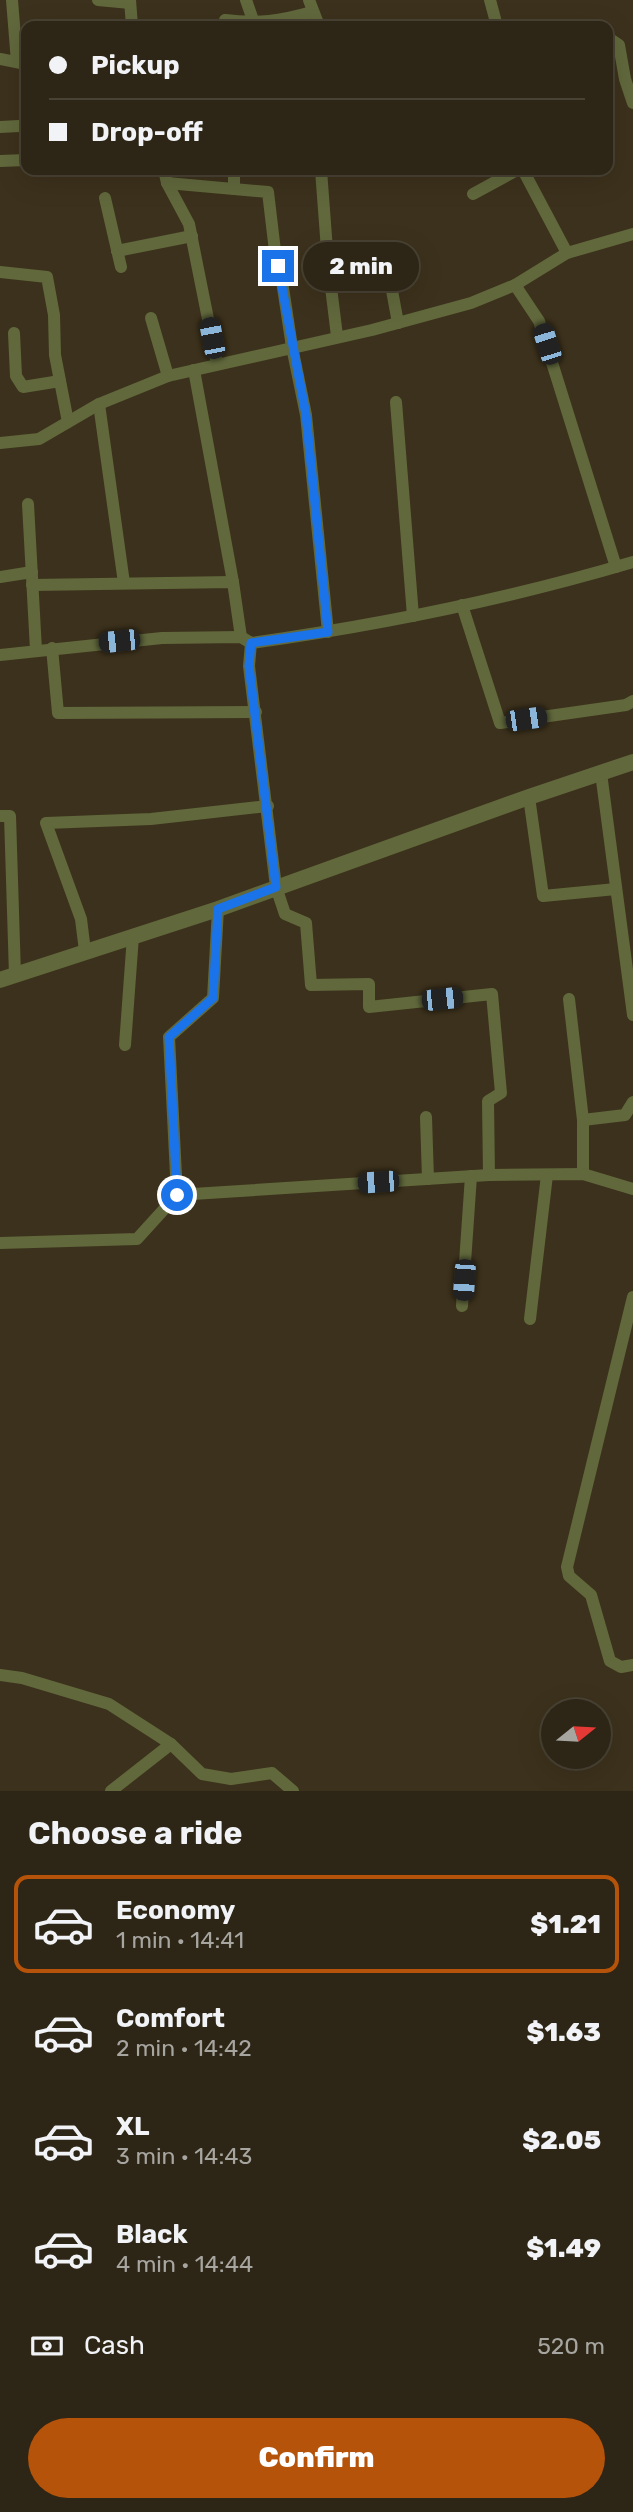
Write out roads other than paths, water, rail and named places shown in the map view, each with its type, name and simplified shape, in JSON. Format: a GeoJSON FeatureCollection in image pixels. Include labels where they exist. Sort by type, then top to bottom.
{"type":"FeatureCollection","features":[{"type":"Feature","properties":{"kind":"street"},"geometry":{"type":"LineString","coordinates":[[0,60],[21,63],[12,0]]}},
{"type":"Feature","properties":{"kind":"street"},"geometry":{"type":"LineString","coordinates":[[98,0],[130,2],[132,21]]}},
{"type":"Feature","properties":{"kind":"street"},"geometry":{"type":"LineString","coordinates":[[246,0],[253,21]]}},
{"type":"Feature","properties":{"kind":"street"},"geometry":{"type":"LineString","coordinates":[[490,0],[496,21]]}},
{"type":"Feature","properties":{"kind":"street"},"geometry":{"type":"LineString","coordinates":[[275,21],[286,20],[311,6]]}},
{"type":"Feature","properties":{"kind":"street"},"geometry":{"type":"LineString","coordinates":[[225,20],[235,21]]}},
{"type":"Feature","properties":{"kind":"street"},"geometry":{"type":"LineString","coordinates":[[613,41],[619,45],[625,79],[633,103]]}},
{"type":"Feature","properties":{"kind":"street"},"geometry":{"type":"LineString","coordinates":[[0,127],[19,126]]}},
{"type":"Feature","properties":{"kind":"street"},"geometry":{"type":"LineString","coordinates":[[0,161],[21,160]]}},
{"type":"Feature","properties":{"kind":"street"},"geometry":{"type":"LineString","coordinates":[[234,175],[234,189]]}},
{"type":"Feature","properties":{"kind":"street"},"geometry":{"type":"LineString","coordinates":[[321,175],[337,336]]}},
{"type":"Feature","properties":{"kind":"street"},"geometry":{"type":"LineString","coordinates":[[473,194],[508,175]]}},
{"type":"Feature","properties":{"kind":"street"},"geometry":{"type":"LineString","coordinates":[[526,175],[567,253]]}},
{"type":"Feature","properties":{"kind":"street"},"geometry":{"type":"LineString","coordinates":[[165,176],[234,189],[268,192],[275,251],[306,415],[328,632]]}},
{"type":"Feature","properties":{"kind":"street"},"geometry":{"type":"LineString","coordinates":[[165,176],[189,224],[217,363]]}},
{"type":"Feature","properties":{"kind":"street"},"geometry":{"type":"LineString","coordinates":[[105,198],[121,267]]}},
{"type":"Feature","properties":{"kind":"street"},"geometry":{"type":"LineString","coordinates":[[0,443],[39,439],[99,404],[168,376],[398,323],[471,303],[515,285],[567,253],[633,234]]}},
{"type":"Feature","properties":{"kind":"street"},"geometry":{"type":"LineString","coordinates":[[117,251],[192,236]]}},
{"type":"Feature","properties":{"kind":"street"},"geometry":{"type":"LineString","coordinates":[[388,269],[398,323]]}},
{"type":"Feature","properties":{"kind":"street"},"geometry":{"type":"LineString","coordinates":[[0,272],[47,277],[54,315],[55,355],[68,422]]}},
{"type":"Feature","properties":{"kind":"street"},"geometry":{"type":"LineString","coordinates":[[515,285],[539,321],[616,567]]}},
{"type":"Feature","properties":{"kind":"street"},"geometry":{"type":"LineString","coordinates":[[151,318],[168,376]]}},
{"type":"Feature","properties":{"kind":"street"},"geometry":{"type":"LineString","coordinates":[[14,333],[16,376],[23,387],[60,381]]}},
{"type":"Feature","properties":{"kind":"street"},"geometry":{"type":"LineString","coordinates":[[194,370],[246,640],[276,887],[285,914],[306,923],[311,985],[369,984],[369,1007],[492,994],[501,1093],[488,1101],[489,1174]]}},
{"type":"Feature","properties":{"kind":"street"},"geometry":{"type":"LineString","coordinates":[[396,402],[413,616]]}},
{"type":"Feature","properties":{"kind":"street"},"geometry":{"type":"LineString","coordinates":[[99,404],[124,583]]}},
{"type":"Feature","properties":{"kind":"street"},"geometry":{"type":"LineString","coordinates":[[28,504],[36,650]]}},
{"type":"Feature","properties":{"kind":"street"},"geometry":{"type":"LineString","coordinates":[[0,655],[162,638],[246,640],[328,632],[462,605],[633,562]]}},
{"type":"Feature","properties":{"kind":"street"},"geometry":{"type":"LineString","coordinates":[[0,577],[124,583],[233,582]]}},
{"type":"Feature","properties":{"kind":"street"},"geometry":{"type":"LineString","coordinates":[[462,605],[500,723],[626,705],[633,701]]}},
{"type":"Feature","properties":{"kind":"street"},"geometry":{"type":"LineString","coordinates":[[52,648],[58,713],[256,712]]}},
{"type":"Feature","properties":{"kind":"street"},"geometry":{"type":"LineString","coordinates":[[0,816],[10,816],[8,977],[218,909],[633,762]]}},
{"type":"Feature","properties":{"kind":"street"},"geometry":{"type":"LineString","coordinates":[[601,773],[633,1015]]}},
{"type":"Feature","properties":{"kind":"street"},"geometry":{"type":"LineString","coordinates":[[529,797],[543,896],[616,889]]}},
{"type":"Feature","properties":{"kind":"street"},"geometry":{"type":"LineString","coordinates":[[85,951],[81,919],[46,823],[150,819],[268,806]]}},
{"type":"Feature","properties":{"kind":"street"},"geometry":{"type":"LineString","coordinates":[[0,1243],[137,1240],[177,1195],[169,1037],[213,998],[218,909]]}},
{"type":"Feature","properties":{"kind":"street"},"geometry":{"type":"LineString","coordinates":[[125,1045],[133,936]]}},
{"type":"Feature","properties":{"kind":"street"},"geometry":{"type":"LineString","coordinates":[[569,999],[583,1120],[583,1174]]}},
{"type":"Feature","properties":{"kind":"street"},"geometry":{"type":"LineString","coordinates":[[583,1120],[625,1115],[633,1102]]}},
{"type":"Feature","properties":{"kind":"street"},"geometry":{"type":"LineString","coordinates":[[426,1117],[428,1179]]}},
{"type":"Feature","properties":{"kind":"street"},"geometry":{"type":"LineString","coordinates":[[177,1195],[489,1174],[583,1174],[633,1189]]}},
{"type":"Feature","properties":{"kind":"street"},"geometry":{"type":"LineString","coordinates":[[530,1319],[547,1175]]}},
{"type":"Feature","properties":{"kind":"street"},"geometry":{"type":"LineString","coordinates":[[462,1306],[471,1176]]}},
{"type":"Feature","properties":{"kind":"street"},"geometry":{"type":"LineString","coordinates":[[633,1297],[566,1572],[591,1595],[610,1661],[621,1667],[633,1665]]}},
{"type":"Feature","properties":{"kind":"street"},"geometry":{"type":"LineString","coordinates":[[0,1675],[22,1678],[110,1704],[171,1744],[202,1774],[231,1779],[272,1773],[293,1791]]}},
{"type":"Feature","properties":{"kind":"street"},"geometry":{"type":"LineString","coordinates":[[111,1791],[171,1744]]}}]}
